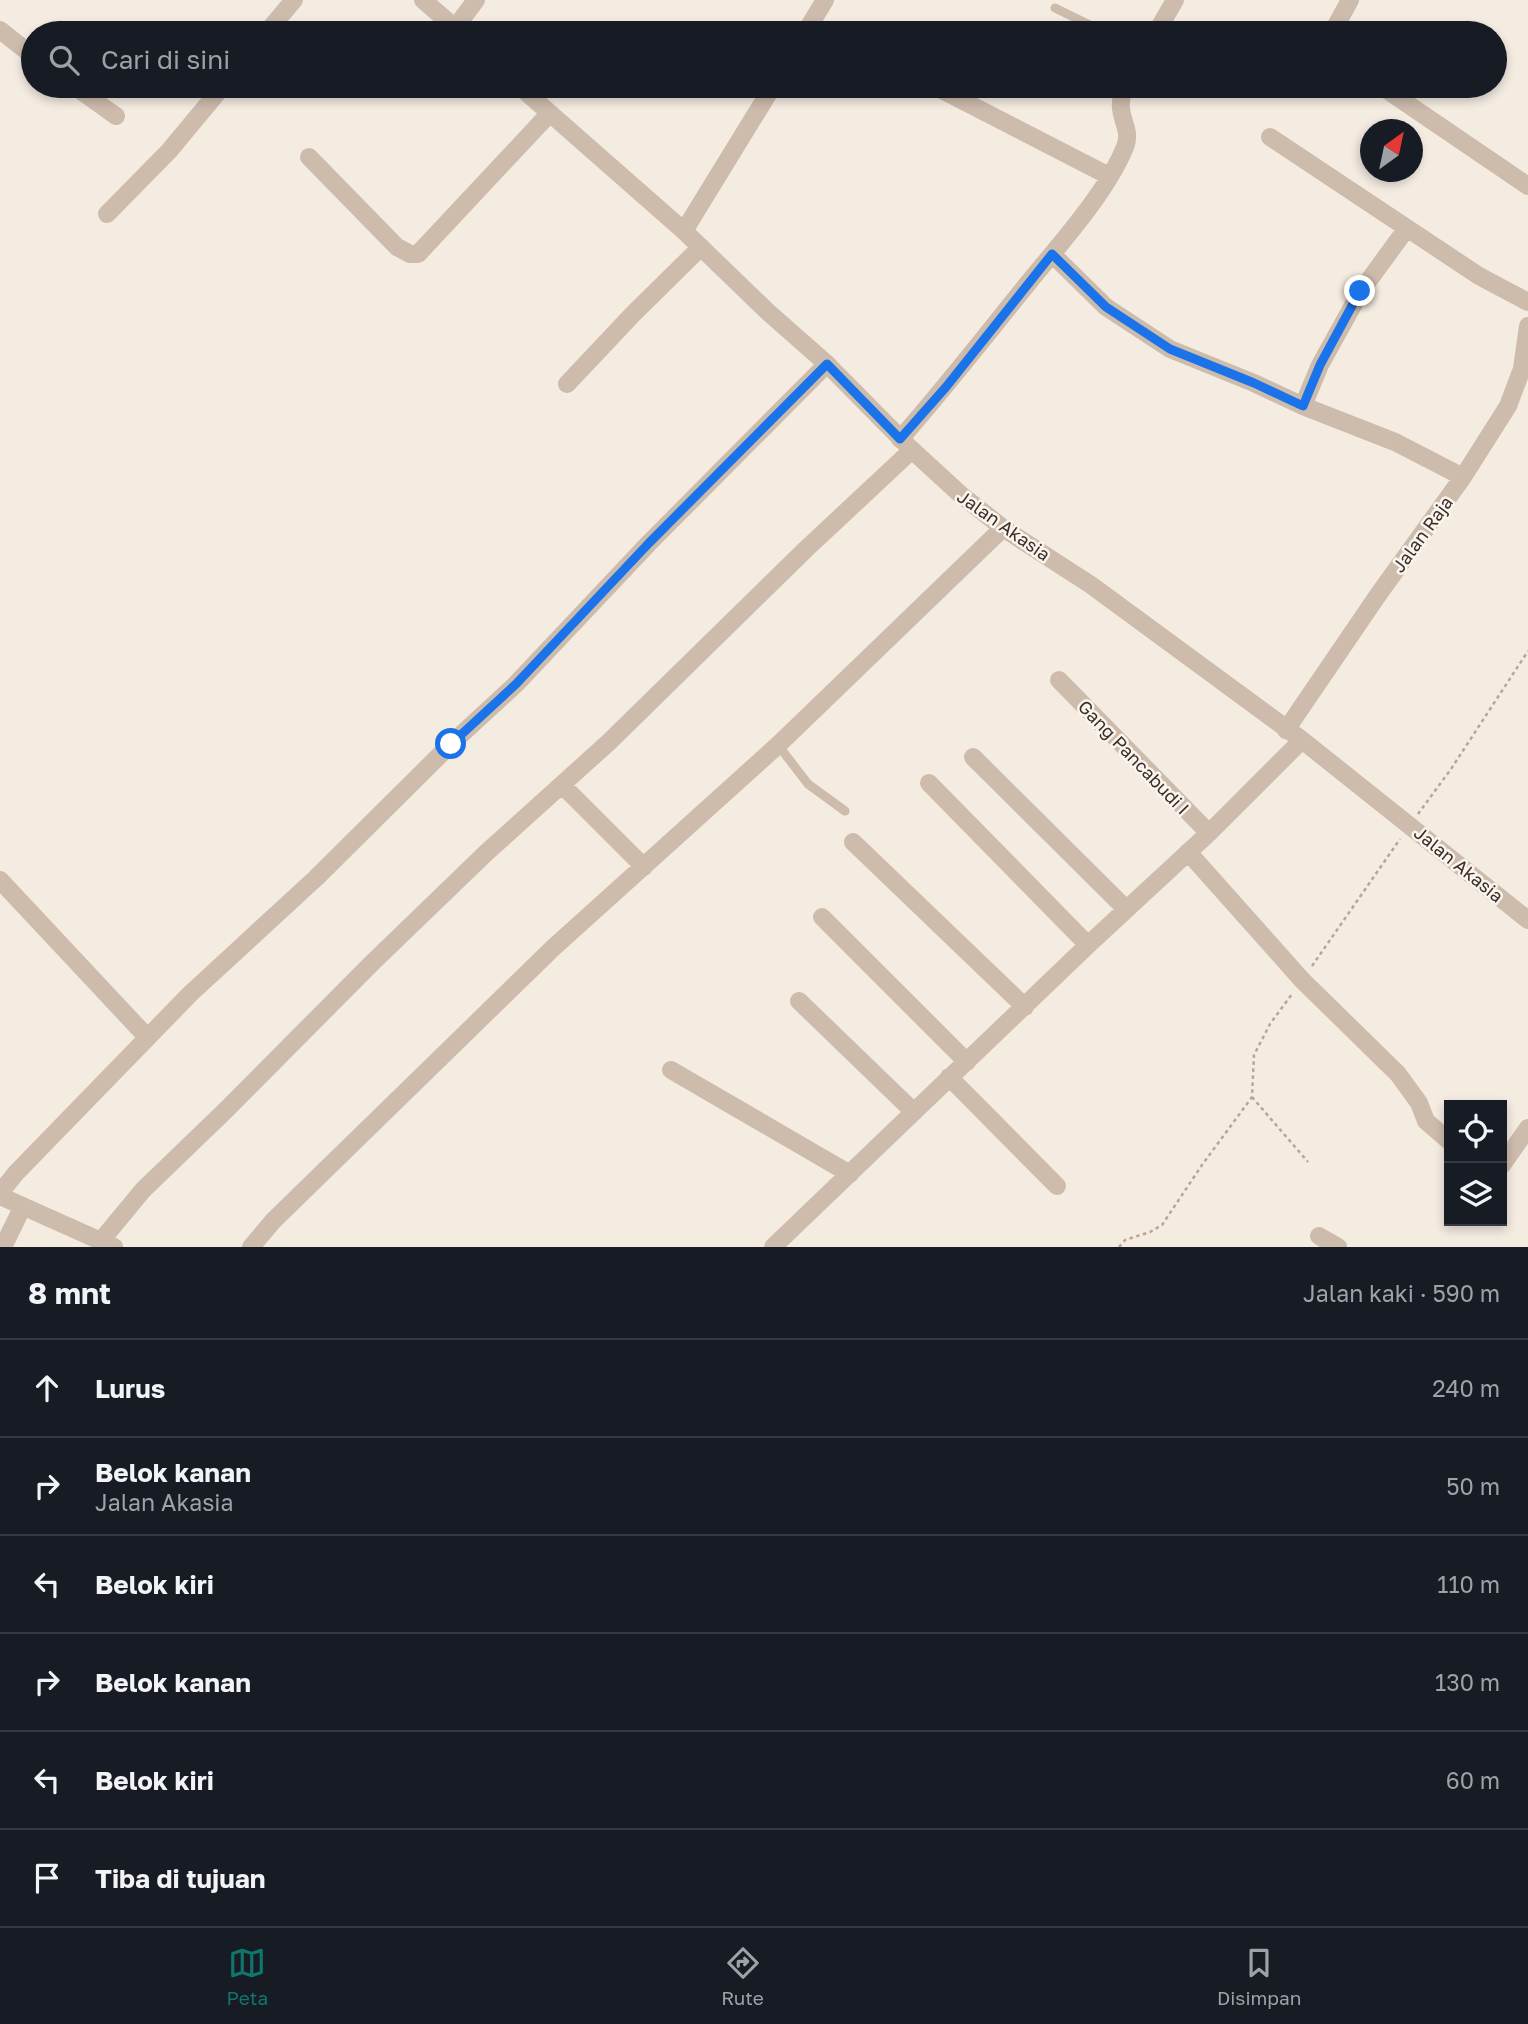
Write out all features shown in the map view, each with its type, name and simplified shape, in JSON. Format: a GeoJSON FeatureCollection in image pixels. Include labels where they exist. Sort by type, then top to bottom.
{"type":"FeatureCollection","features":[{"type":"Feature","properties":{"kind":"street"},"geometry":{"type":"LineString","coordinates":[[276,21],[293,0]]}},
{"type":"Feature","properties":{"kind":"street"},"geometry":{"type":"LineString","coordinates":[[423,0],[447,21]]}},
{"type":"Feature","properties":{"kind":"street"},"geometry":{"type":"LineString","coordinates":[[464,21],[476,0]]}},
{"type":"Feature","properties":{"kind":"street"},"geometry":{"type":"LineString","coordinates":[[813,21],[825,0]]}},
{"type":"Feature","properties":{"kind":"street"},"geometry":{"type":"LineString","coordinates":[[1163,21],[1175,0]]}},
{"type":"Feature","properties":{"kind":"street"},"geometry":{"type":"LineString","coordinates":[[1339,21],[1350,0]]}},
{"type":"Feature","properties":{"kind":"street"},"geometry":{"type":"LineString","coordinates":[[0,30],[21,47]]}},
{"type":"Feature","properties":{"kind":"street"},"geometry":{"type":"LineString","coordinates":[[91,98],[116,116]]}},
{"type":"Feature","properties":{"kind":"street"},"geometry":{"type":"LineString","coordinates":[[107,214],[169,151],[213,98]]}},
{"type":"Feature","properties":{"kind":"street","name":"Jalan Akasia"},"geometry":{"type":"LineString","coordinates":[[532,98],[684,231],[768,312],[827,364],[906,445],[960,494],[1003,528],[1091,584],[1301,740],[1528,920]]}},
{"type":"Feature","properties":{"kind":"street"},"geometry":{"type":"LineString","coordinates":[[684,231],[766,98]]}},
{"type":"Feature","properties":{"kind":"street"},"geometry":{"type":"LineString","coordinates":[[957,98],[1109,176]]}},
{"type":"Feature","properties":{"kind":"street"},"geometry":{"type":"LineString","coordinates":[[827,364],[649,543],[516,684],[147,1037],[16,1173],[0,1194],[107,1244],[143,1190],[372,963],[487,852],[562,785],[805,550],[906,445],[946,387],[1092,203],[1109,176],[1127,145],[1120,110],[1121,98]]}},
{"type":"Feature","properties":{"kind":"street"},"geometry":{"type":"LineString","coordinates":[[1399,98],[1528,186]]}},
{"type":"Feature","properties":{"kind":"street"},"geometry":{"type":"LineString","coordinates":[[309,157],[397,247],[410,254],[418,254],[549,114]]}},
{"type":"Feature","properties":{"kind":"street"},"geometry":{"type":"LineString","coordinates":[[1270,137],[1479,276],[1528,302]]}},
{"type":"Feature","properties":{"kind":"street"},"geometry":{"type":"LineString","coordinates":[[1303,406],[1320,365],[1360,291],[1408,228]]}},
{"type":"Feature","properties":{"kind":"street"},"geometry":{"type":"LineString","coordinates":[[567,384],[701,247]]}},
{"type":"Feature","properties":{"kind":"street"},"geometry":{"type":"LineString","coordinates":[[1052,254],[1106,307],[1170,349],[1395,442],[1463,477]]}},
{"type":"Feature","properties":{"kind":"street","name":"Jalan Raja"},"geometry":{"type":"LineString","coordinates":[[1286,730],[1463,477],[1508,406],[1522,369],[1528,326]]}},
{"type":"Feature","properties":{"kind":"street"},"geometry":{"type":"LineString","coordinates":[[251,1247],[273,1221],[553,948],[778,745],[1003,528]]}},
{"type":"Feature","properties":{"kind":"street","name":"Gang Pancabudi I"},"geometry":{"type":"LineString","coordinates":[[1059,680],[1209,833]]}},
{"type":"Feature","properties":{"kind":"street"},"geometry":{"type":"LineString","coordinates":[[773,1247],[1209,833],[1301,740]]}},
{"type":"Feature","properties":{"kind":"street"},"geometry":{"type":"LineString","coordinates":[[973,757],[1126,909]]}},
{"type":"Feature","properties":{"kind":"street"},"geometry":{"type":"LineString","coordinates":[[929,782],[1088,945]]}},
{"type":"Feature","properties":{"kind":"street"},"geometry":{"type":"LineString","coordinates":[[562,785],[644,867]]}},
{"type":"Feature","properties":{"kind":"street"},"geometry":{"type":"LineString","coordinates":[[853,842],[1024,1007]]}},
{"type":"Feature","properties":{"kind":"street"},"geometry":{"type":"LineString","coordinates":[[1188,852],[1302,980],[1398,1074],[1419,1103],[1426,1121],[1444,1137]]}},
{"type":"Feature","properties":{"kind":"street"},"geometry":{"type":"LineString","coordinates":[[0,880],[147,1037]]}},
{"type":"Feature","properties":{"kind":"street"},"geometry":{"type":"LineString","coordinates":[[821,917],[967,1062]]}},
{"type":"Feature","properties":{"kind":"street"},"geometry":{"type":"LineString","coordinates":[[799,1001],[914,1112]]}},
{"type":"Feature","properties":{"kind":"street"},"geometry":{"type":"LineString","coordinates":[[671,1070],[850,1174]]}},
{"type":"Feature","properties":{"kind":"street"},"geometry":{"type":"LineString","coordinates":[[949,1077],[1057,1186]]}},
{"type":"Feature","properties":{"kind":"street"},"geometry":{"type":"LineString","coordinates":[[1503,1163],[1528,1128]]}},
{"type":"Feature","properties":{"kind":"street"},"geometry":{"type":"LineString","coordinates":[[4,1247],[23,1206]]}},
{"type":"Feature","properties":{"kind":"street"},"geometry":{"type":"LineString","coordinates":[[1319,1236],[1338,1247]]}},
{"type":"Feature","properties":{"kind":"lane"},"geometry":{"type":"LineString","coordinates":[[1055,8],[1082,21]]}},
{"type":"Feature","properties":{"kind":"lane"},"geometry":{"type":"LineString","coordinates":[[778,745],[808,784],[845,811]]}},
{"type":"Feature","properties":{"kind":"path"},"geometry":{"type":"LineString","coordinates":[[1119,1247],[1125,1240],[1162,1225],[1252,1097],[1254,1055],[1270,1024],[1451,769],[1528,651]]}},
{"type":"Feature","properties":{"kind":"path"},"geometry":{"type":"LineString","coordinates":[[1252,1097],[1308,1162]]}},
{"type":"Feature","properties":{"kind":"route"},"geometry":{"type":"LineString","coordinates":[[451,744],[516,684],[649,543],[827,364],[900,439],[946,387],[1052,254],[1106,307],[1170,349],[1303,406],[1320,365],[1360,291]]}}]}
